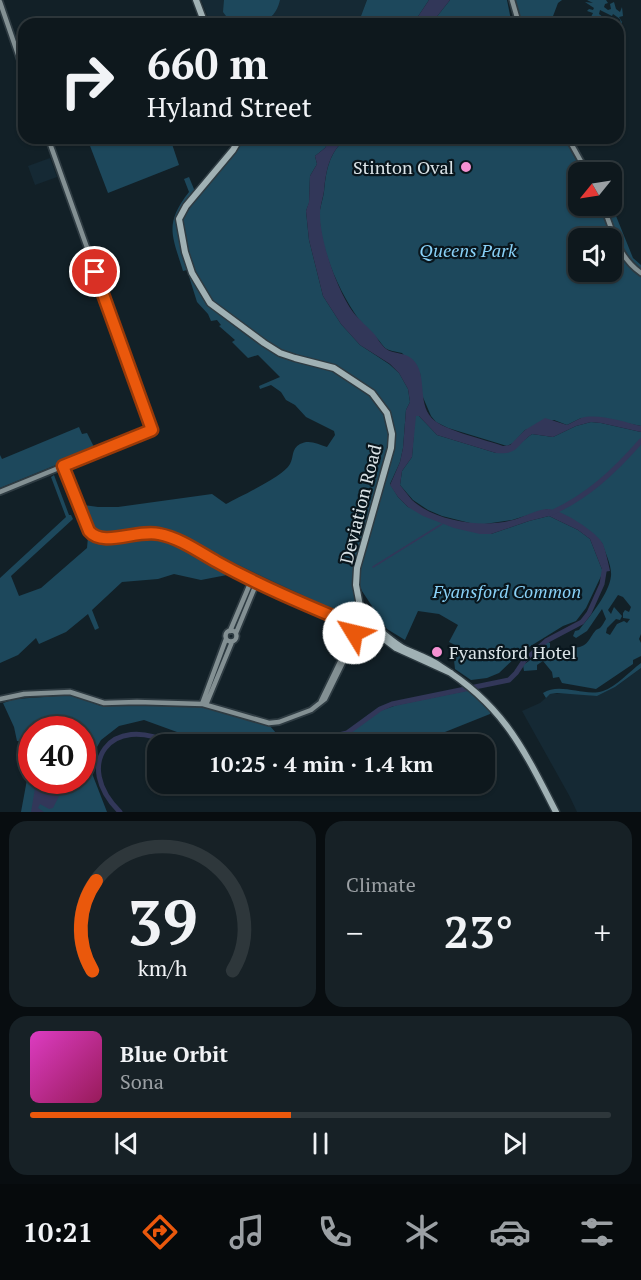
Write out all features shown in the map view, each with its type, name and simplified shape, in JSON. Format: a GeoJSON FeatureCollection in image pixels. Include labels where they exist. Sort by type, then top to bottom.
{"type":"FeatureCollection","features":[{"type":"Feature","properties":{"kind":"main road"},"geometry":{"type":"LineString","coordinates":[[196,0],[203,18]]}},
{"type":"Feature","properties":{"kind":"main road","name":"Deviation Road"},"geometry":{"type":"LineString","coordinates":[[236,144],[182,212],[179,226],[192,273],[203,293],[217,309],[280,353],[328,366],[352,378],[372,393],[384,407],[391,425],[391,448],[359,558],[357,577],[360,606],[356,616]]}},
{"type":"Feature","properties":{"kind":"main road","name":"Deviation Road"},"geometry":{"type":"LineString","coordinates":[[357,577],[366,618]]}},
{"type":"Feature","properties":{"kind":"main road"},"geometry":{"type":"LineString","coordinates":[[402,649],[366,618],[361,615],[356,616],[353,621],[354,626],[376,632],[402,649],[451,673],[485,700],[512,732],[556,812]]}},
{"type":"Feature","properties":{"kind":"main road"},"geometry":{"type":"LineString","coordinates":[[363,629],[367,624],[366,618]]}},
{"type":"Feature","properties":{"kind":"street"},"geometry":{"type":"LineString","coordinates":[[512,0],[517,18]]}},
{"type":"Feature","properties":{"kind":"street"},"geometry":{"type":"LineString","coordinates":[[0,5],[18,55]]}},
{"type":"Feature","properties":{"kind":"street"},"geometry":{"type":"LineString","coordinates":[[0,492],[152,430],[50,144]]}},
{"type":"Feature","properties":{"kind":"street"},"geometry":{"type":"LineString","coordinates":[[571,144],[581,162]]}},
{"type":"Feature","properties":{"kind":"street"},"geometry":{"type":"LineString","coordinates":[[607,216],[620,251],[641,273]]}},
{"type":"Feature","properties":{"kind":"street"},"geometry":{"type":"LineString","coordinates":[[63,466],[85,522],[93,535],[106,539],[136,533],[158,534],[338,616],[356,616]]}},
{"type":"Feature","properties":{"kind":"street"},"geometry":{"type":"LineString","coordinates":[[0,699],[24,694],[71,692],[104,704],[204,703],[273,723],[309,711],[320,704],[354,633],[354,626],[202,553]]}},
{"type":"Feature","properties":{"kind":"street"},"geometry":{"type":"LineString","coordinates":[[204,703],[226,633],[230,631],[254,579]]}},
{"type":"Feature","properties":{"kind":"street"},"geometry":{"type":"LineString","coordinates":[[204,703],[232,642],[237,638],[236,633],[254,579]]}},
{"type":"Feature","properties":{"kind":"street"},"geometry":{"type":"LineString","coordinates":[[336,672],[363,629]]}},
{"type":"Feature","properties":{"kind":"street"},"geometry":{"type":"LineString","coordinates":[[230,631],[236,633]]}},
{"type":"Feature","properties":{"kind":"street"},"geometry":{"type":"LineString","coordinates":[[226,639],[232,642]]}},
{"type":"Feature","properties":{"kind":"shaded area"},"geometry":{"type":"Polygon","coordinates":[[[201,0],[367,0],[360,18],[208,18],[201,0]]]}},
{"type":"Feature","properties":{"kind":"shaded area"},"geometry":{"type":"Polygon","coordinates":[[[429,0],[450,0],[436,18],[417,18],[429,0]]]}},
{"type":"Feature","properties":{"kind":"shaded area"},"geometry":{"type":"Polygon","coordinates":[[[327,144],[340,144],[329,162],[320,208],[323,238],[330,265],[347,303],[381,344],[386,349],[407,356],[415,362],[421,376],[426,408],[435,421],[458,432],[503,446],[510,445],[525,430],[545,418],[567,425],[581,418],[595,417],[641,426],[641,432],[591,422],[553,437],[532,434],[513,451],[496,453],[437,435],[419,416],[416,416],[412,457],[402,471],[400,485],[422,508],[460,521],[501,522],[544,509],[555,510],[587,528],[599,539],[603,544],[610,571],[603,572],[590,539],[578,530],[549,516],[491,534],[480,534],[454,528],[423,516],[408,507],[398,497],[390,485],[400,462],[403,448],[406,410],[410,402],[408,389],[399,373],[390,364],[360,345],[341,324],[323,296],[309,240],[306,211],[309,202],[310,176],[317,164],[315,156],[327,144]]]}},
{"type":"Feature","properties":{"kind":"shaded area"},"geometry":{"type":"Polygon","coordinates":[[[50,158],[57,177],[35,185],[28,166],[50,158]]]}},
{"type":"Feature","properties":{"kind":"shaded area"},"geometry":{"type":"Polygon","coordinates":[[[641,668],[641,812],[577,812],[522,711],[540,703],[550,694],[574,693],[597,696],[615,687],[641,668]]]}},
{"type":"Feature","properties":{"kind":"shaded area"},"geometry":{"type":"Polygon","coordinates":[[[34,794],[60,794],[53,808],[49,809],[40,804],[38,808],[44,812],[31,812],[34,794]]]}},
{"type":"Feature","properties":{"kind":"green space"},"geometry":{"type":"Polygon","coordinates":[[[224,0],[280,0],[269,18],[228,18],[223,12],[224,0]]]}},
{"type":"Feature","properties":{"kind":"green space"},"geometry":{"type":"Polygon","coordinates":[[[367,0],[429,0],[417,18],[360,18],[367,0]]]}},
{"type":"Feature","properties":{"kind":"green space"},"geometry":{"type":"Polygon","coordinates":[[[450,0],[507,0],[511,18],[436,18],[450,0]]]}},
{"type":"Feature","properties":{"kind":"green space"},"geometry":{"type":"Polygon","coordinates":[[[514,0],[562,0],[558,3],[552,18],[518,18],[514,0]]]}},
{"type":"Feature","properties":{"kind":"green space"},"geometry":{"type":"Polygon","coordinates":[[[587,0],[606,0],[608,3],[604,7],[608,10],[611,9],[610,4],[614,2],[616,9],[620,12],[622,7],[623,16],[619,18],[600,10],[599,14],[604,18],[580,18],[581,16],[591,17],[593,13],[587,11],[594,8],[585,2],[593,3],[587,0]]]}},
{"type":"Feature","properties":{"kind":"green space"},"geometry":{"type":"Polygon","coordinates":[[[89,144],[172,144],[179,165],[108,193],[89,144]]]}},
{"type":"Feature","properties":{"kind":"green space","name":"Fyansford Common"},"geometry":{"type":"Polygon","coordinates":[[[237,144],[327,144],[315,156],[317,164],[310,176],[309,203],[306,211],[309,240],[323,296],[341,324],[360,345],[399,373],[408,389],[410,402],[406,410],[403,448],[400,462],[390,484],[408,507],[491,534],[549,516],[578,530],[590,539],[603,572],[586,608],[576,621],[563,626],[521,652],[499,673],[487,678],[471,680],[455,669],[454,660],[463,649],[449,642],[458,625],[439,614],[418,611],[405,640],[387,629],[362,591],[357,578],[359,603],[356,616],[330,610],[171,534],[157,530],[112,535],[99,533],[89,519],[84,505],[118,507],[212,494],[226,504],[279,475],[290,464],[295,448],[300,444],[310,442],[327,447],[335,435],[334,431],[306,417],[271,385],[260,389],[259,386],[280,377],[258,355],[248,358],[232,342],[235,340],[219,326],[221,325],[217,320],[211,321],[197,302],[187,270],[183,271],[172,230],[176,213],[189,192],[184,179],[189,177],[196,194],[237,144]]]}},
{"type":"Feature","properties":{"kind":"green space","name":"Queens Park"},"geometry":{"type":"Polygon","coordinates":[[[340,144],[567,144],[577,162],[568,162],[568,216],[603,216],[608,228],[568,228],[568,282],[622,282],[622,258],[641,276],[641,426],[581,418],[567,425],[554,420],[525,430],[507,446],[448,428],[436,422],[422,395],[420,373],[402,353],[384,347],[360,321],[331,268],[320,223],[320,210],[329,162],[340,144]]]}},
{"type":"Feature","properties":{"kind":"green space"},"geometry":{"type":"Polygon","coordinates":[[[609,216],[616,216],[621,228],[613,228],[609,216]]]}},
{"type":"Feature","properties":{"kind":"green space"},"geometry":{"type":"Polygon","coordinates":[[[622,231],[633,258],[641,265],[641,270],[634,263],[623,248],[622,231]]]}},
{"type":"Feature","properties":{"kind":"green space"},"geometry":{"type":"Polygon","coordinates":[[[415,415],[419,416],[437,435],[496,453],[511,450],[532,434],[553,437],[591,422],[641,432],[641,634],[639,639],[641,656],[596,689],[562,683],[559,677],[553,678],[552,672],[543,661],[537,665],[537,670],[524,671],[523,665],[532,659],[533,654],[547,641],[550,647],[542,656],[544,658],[551,656],[551,653],[565,657],[572,654],[573,648],[588,642],[603,624],[606,619],[602,609],[587,631],[576,638],[573,636],[598,604],[610,583],[610,568],[602,543],[548,509],[512,520],[478,525],[428,510],[413,500],[400,485],[402,471],[412,457],[415,415]],[[618,595],[608,610],[611,614],[614,607],[622,616],[620,620],[616,619],[607,628],[606,633],[610,635],[617,624],[624,621],[627,623],[630,619],[623,618],[625,610],[629,612],[631,607],[623,597],[618,595]]]}},
{"type":"Feature","properties":{"kind":"green space"},"geometry":{"type":"Polygon","coordinates":[[[79,427],[82,434],[87,433],[95,449],[0,488],[0,455],[2,459],[79,427]]]}},
{"type":"Feature","properties":{"kind":"green space"},"geometry":{"type":"Polygon","coordinates":[[[54,475],[69,515],[73,519],[11,576],[19,596],[41,588],[87,548],[88,537],[110,541],[136,535],[151,534],[165,537],[246,577],[245,583],[227,575],[201,580],[174,574],[158,579],[122,582],[92,610],[99,628],[95,630],[88,614],[66,632],[39,644],[36,638],[18,655],[0,663],[0,578],[66,517],[51,477],[54,475]]]}},
{"type":"Feature","properties":{"kind":"green space"},"geometry":{"type":"Polygon","coordinates":[[[641,663],[641,668],[615,687],[597,696],[557,693],[550,694],[546,698],[543,693],[557,689],[603,691],[641,663]]]}},
{"type":"Feature","properties":{"kind":"green space"},"geometry":{"type":"Polygon","coordinates":[[[470,690],[491,711],[490,714],[440,734],[343,734],[368,715],[397,705],[470,690]]]}},
{"type":"Feature","properties":{"kind":"green space"},"geometry":{"type":"Polygon","coordinates":[[[72,695],[101,706],[137,704],[205,706],[270,726],[276,733],[180,734],[144,720],[119,726],[101,740],[96,749],[96,716],[18,716],[17,741],[14,727],[3,703],[15,699],[72,695]]]}},
{"type":"Feature","properties":{"kind":"green space"},"geometry":{"type":"Polygon","coordinates":[[[96,784],[107,812],[21,812],[24,794],[96,794],[96,784]]]}},
{"type":"Feature","properties":{"kind":"waterway"},"geometry":{"type":"LineString","coordinates":[[551,513],[577,499],[600,482],[641,441]]}},
{"type":"Feature","properties":{"kind":"waterway"},"geometry":{"type":"LineString","coordinates":[[373,567],[442,524]]}},
{"type":"Feature","properties":{"kind":"waterway"},"geometry":{"type":"LineString","coordinates":[[343,734],[380,709],[392,704],[509,680],[524,661],[546,641],[582,622],[589,613],[602,584],[605,566]]}},
{"type":"Feature","properties":{"kind":"waterway"},"geometry":{"type":"LineString","coordinates":[[120,812],[106,794],[99,777],[99,761],[105,748],[116,739],[131,735],[147,736]]}},
{"type":"Feature","properties":{"kind":"place","name":"Stinton Oval"},"geometry":{"type":"Point","coordinates":[466,167]}},
{"type":"Feature","properties":{"kind":"place","name":"Fyansford Hotel"},"geometry":{"type":"Point","coordinates":[437,652]}},
{"type":"Feature","properties":{"kind":"route"},"geometry":{"type":"LineString","coordinates":[[95,272],[152,430],[63,466],[89,531],[101,539],[141,533],[165,535],[251,579],[351,624],[354,627],[354,633]]}}]}
